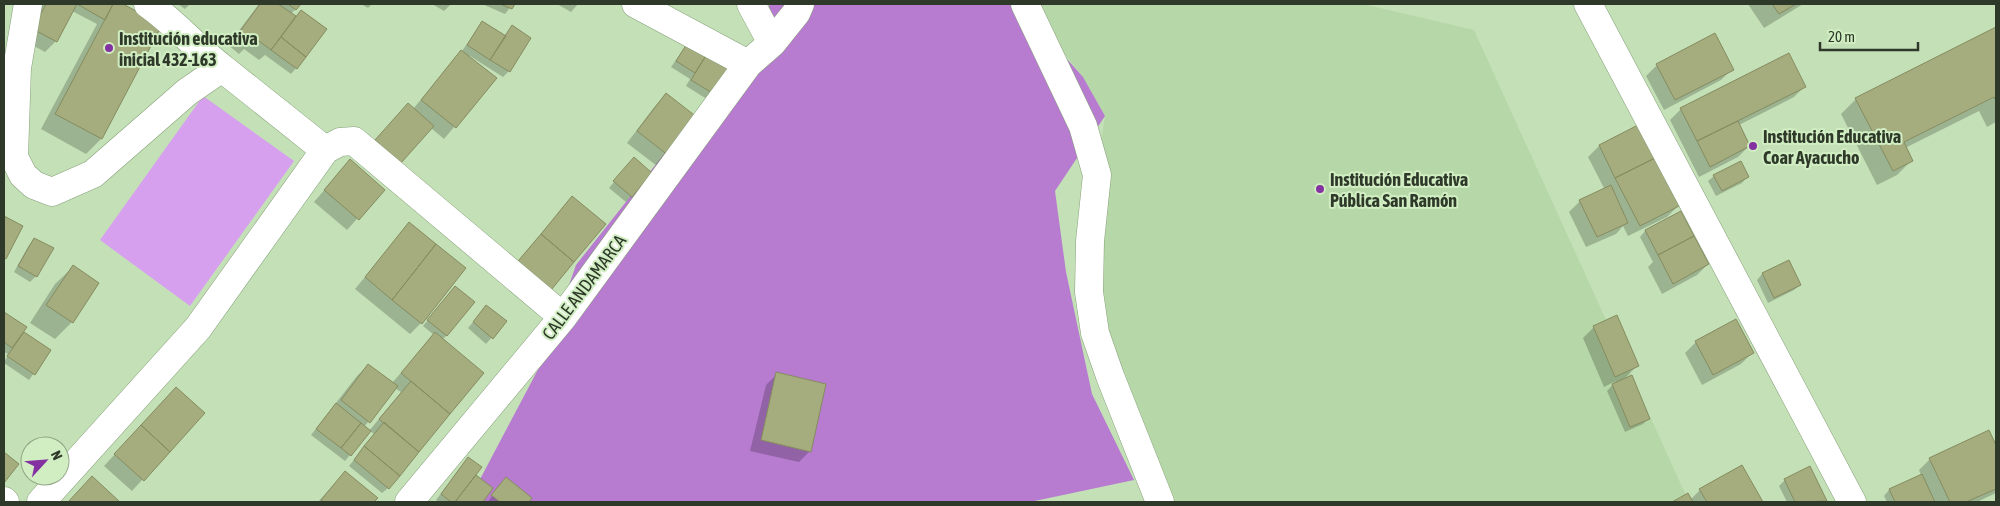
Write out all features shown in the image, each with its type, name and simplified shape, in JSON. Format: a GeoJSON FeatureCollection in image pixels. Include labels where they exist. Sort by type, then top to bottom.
{"type":"FeatureCollection","features":[{"type":"Feature","properties":{"kind":"street"},"geometry":{"type":"LineString","coordinates":[[4,35],[14,4]]}},
{"type":"Feature","properties":{"kind":"street"},"geometry":{"type":"LineString","coordinates":[[28,4],[16,68],[14,157],[23,175],[34,185],[52,192],[93,174],[187,92],[222,68]]}},
{"type":"Feature","properties":{"kind":"street"},"geometry":{"type":"LineString","coordinates":[[148,4],[164,15],[199,50],[325,150]]}},
{"type":"Feature","properties":{"kind":"street"},"geometry":{"type":"LineString","coordinates":[[636,4],[748,64]]}},
{"type":"Feature","properties":{"kind":"street"},"geometry":{"type":"LineString","coordinates":[[751,4],[772,42]]}},
{"type":"Feature","properties":{"kind":"street","name":"CALLE ANDAMARCA"},"geometry":{"type":"LineString","coordinates":[[409,502],[563,317],[748,64],[772,42],[796,13],[800,4]]}},
{"type":"Feature","properties":{"kind":"street"},"geometry":{"type":"LineString","coordinates":[[1025,4],[1083,126],[1097,175],[1090,241],[1088,292],[1095,333],[1160,502]]}},
{"type":"Feature","properties":{"kind":"street"},"geometry":{"type":"LineString","coordinates":[[1588,4],[1852,502]]}},
{"type":"Feature","properties":{"kind":"street"},"geometry":{"type":"LineString","coordinates":[[41,502],[198,328],[325,150],[340,142],[354,141],[563,317]]}},
{"type":"Feature","properties":{"kind":"shaded area"},"geometry":{"type":"Polygon","coordinates":[[[770,4],[1018,4],[1083,77],[1105,116],[1055,191],[1066,272],[1092,394],[1134,480],[1030,502],[468,502],[542,362],[576,265],[760,33],[770,4]]]}},
{"type":"Feature","properties":{"kind":"shaded area","name":"Institución Educativa Pública San Ramón"},"geometry":{"type":"Polygon","coordinates":[[[1033,4],[1363,4],[1474,30],[1689,502],[1167,502],[1083,261],[1105,116],[1083,77],[1034,15],[1033,4]]]}},
{"type":"Feature","properties":{"kind":"shaded area"},"geometry":{"type":"Polygon","coordinates":[[[203,96],[294,161],[190,306],[100,240],[203,96]]]}},
{"type":"Feature","properties":{"kind":"building"},"geometry":{"type":"Polygon","coordinates":[[[46,4],[77,4],[57,42],[33,29],[46,4]]]}},
{"type":"Feature","properties":{"kind":"building"},"geometry":{"type":"Polygon","coordinates":[[[77,4],[113,4],[105,20],[77,4]]]}},
{"type":"Feature","properties":{"kind":"building"},"geometry":{"type":"Polygon","coordinates":[[[113,4],[123,4],[162,25],[102,139],[55,114],[113,4]]]}},
{"type":"Feature","properties":{"kind":"building"},"geometry":{"type":"Polygon","coordinates":[[[260,4],[278,4],[296,16],[271,50],[255,38],[251,43],[238,34],[260,4]]]}},
{"type":"Feature","properties":{"kind":"building"},"geometry":{"type":"Polygon","coordinates":[[[288,4],[301,4],[296,10],[288,4]]]}},
{"type":"Feature","properties":{"kind":"building"},"geometry":{"type":"Polygon","coordinates":[[[500,4],[515,4],[512,9],[500,4]]]}},
{"type":"Feature","properties":{"kind":"building"},"geometry":{"type":"Polygon","coordinates":[[[1772,4],[1796,4],[1779,14],[1772,4]]]}},
{"type":"Feature","properties":{"kind":"building"},"geometry":{"type":"Polygon","coordinates":[[[301,10],[327,29],[306,57],[281,37],[301,10]]]}},
{"type":"Feature","properties":{"kind":"building"},"geometry":{"type":"Polygon","coordinates":[[[482,21],[506,36],[490,60],[467,45],[482,21]]]}},
{"type":"Feature","properties":{"kind":"building"},"geometry":{"type":"Polygon","coordinates":[[[512,25],[531,38],[510,72],[490,60],[512,25]]]}},
{"type":"Feature","properties":{"kind":"building"},"geometry":{"type":"Polygon","coordinates":[[[1996,27],[1996,101],[1994,97],[1904,142],[1913,161],[1893,171],[1855,98],[1996,27]]]}},
{"type":"Feature","properties":{"kind":"building"},"geometry":{"type":"Polygon","coordinates":[[[1715,33],[1734,70],[1675,100],[1656,64],[1715,33]]]}},
{"type":"Feature","properties":{"kind":"building"},"geometry":{"type":"Polygon","coordinates":[[[281,37],[306,57],[297,69],[271,50],[281,37]]]}},
{"type":"Feature","properties":{"kind":"building"},"geometry":{"type":"Polygon","coordinates":[[[688,42],[707,54],[695,73],[676,61],[688,42]]]}},
{"type":"Feature","properties":{"kind":"building"},"geometry":{"type":"Polygon","coordinates":[[[461,50],[497,78],[456,128],[421,100],[461,50]]]}},
{"type":"Feature","properties":{"kind":"building"},"geometry":{"type":"Polygon","coordinates":[[[1789,53],[1806,87],[1697,141],[1680,108],[1789,53]]]}},
{"type":"Feature","properties":{"kind":"building"},"geometry":{"type":"Polygon","coordinates":[[[707,54],[733,71],[717,96],[691,80],[707,54]]]}},
{"type":"Feature","properties":{"kind":"building"},"geometry":{"type":"Polygon","coordinates":[[[666,93],[698,118],[669,156],[637,131],[666,93]]]}},
{"type":"Feature","properties":{"kind":"building"},"geometry":{"type":"Polygon","coordinates":[[[408,103],[434,126],[401,163],[375,140],[408,103]]]}},
{"type":"Feature","properties":{"kind":"building"},"geometry":{"type":"Polygon","coordinates":[[[1738,121],[1750,146],[1710,167],[1697,141],[1738,121]]]}},
{"type":"Feature","properties":{"kind":"building"},"geometry":{"type":"Polygon","coordinates":[[[1638,125],[1655,158],[1615,178],[1599,145],[1638,125]]]}},
{"type":"Feature","properties":{"kind":"building"},"geometry":{"type":"Polygon","coordinates":[[[634,157],[652,173],[632,197],[613,181],[634,157]]]}},
{"type":"Feature","properties":{"kind":"building"},"geometry":{"type":"Polygon","coordinates":[[[1655,158],[1679,206],[1640,226],[1615,178],[1655,158]]]}},
{"type":"Feature","properties":{"kind":"building"},"geometry":{"type":"Polygon","coordinates":[[[350,159],[385,190],[359,220],[324,190],[350,159]]]}},
{"type":"Feature","properties":{"kind":"building"},"geometry":{"type":"Polygon","coordinates":[[[1741,161],[1749,177],[1722,191],[1713,175],[1741,161]]]}},
{"type":"Feature","properties":{"kind":"building"},"geometry":{"type":"Polygon","coordinates":[[[1611,185],[1628,223],[1597,237],[1579,200],[1611,185]]]}},
{"type":"Feature","properties":{"kind":"building"},"geometry":{"type":"Polygon","coordinates":[[[572,196],[606,224],[574,262],[541,234],[572,196]]]}},
{"type":"Feature","properties":{"kind":"building"},"geometry":{"type":"Polygon","coordinates":[[[1681,211],[1694,236],[1658,255],[1645,230],[1681,211]]]}},
{"type":"Feature","properties":{"kind":"building"},"geometry":{"type":"Polygon","coordinates":[[[4,216],[23,226],[6,259],[4,258],[4,216]]]}},
{"type":"Feature","properties":{"kind":"building"},"geometry":{"type":"Polygon","coordinates":[[[409,222],[436,244],[392,300],[365,277],[409,222]]]}},
{"type":"Feature","properties":{"kind":"building"},"geometry":{"type":"Polygon","coordinates":[[[541,234],[574,262],[547,295],[513,267],[541,234]]]}},
{"type":"Feature","properties":{"kind":"building"},"geometry":{"type":"Polygon","coordinates":[[[1694,236],[1709,264],[1673,284],[1658,255],[1694,236]]]}},
{"type":"Feature","properties":{"kind":"building"},"geometry":{"type":"Polygon","coordinates":[[[34,238],[54,248],[37,277],[18,266],[34,238]]]}},
{"type":"Feature","properties":{"kind":"building"},"geometry":{"type":"Polygon","coordinates":[[[436,244],[466,268],[422,324],[392,300],[436,244]]]}},
{"type":"Feature","properties":{"kind":"building"},"geometry":{"type":"Polygon","coordinates":[[[1789,260],[1801,285],[1774,298],[1762,273],[1789,260]]]}},
{"type":"Feature","properties":{"kind":"building"},"geometry":{"type":"Polygon","coordinates":[[[73,265],[99,283],[73,323],[46,305],[73,265]]]}},
{"type":"Feature","properties":{"kind":"building"},"geometry":{"type":"Polygon","coordinates":[[[455,286],[475,302],[447,336],[427,320],[455,286]]]}},
{"type":"Feature","properties":{"kind":"building"},"geometry":{"type":"Polygon","coordinates":[[[486,305],[507,321],[493,339],[473,322],[486,305]]]}},
{"type":"Feature","properties":{"kind":"building"},"geometry":{"type":"Polygon","coordinates":[[[4,312],[27,327],[12,348],[4,342],[4,312]]]}},
{"type":"Feature","properties":{"kind":"building"},"geometry":{"type":"Polygon","coordinates":[[[1617,315],[1639,366],[1615,377],[1593,326],[1617,315]]]}},
{"type":"Feature","properties":{"kind":"building"},"geometry":{"type":"Polygon","coordinates":[[[1736,319],[1754,353],[1713,375],[1695,341],[1736,319]]]}},
{"type":"Feature","properties":{"kind":"building"},"geometry":{"type":"Polygon","coordinates":[[[24,332],[51,350],[35,375],[7,356],[24,332]]]}},
{"type":"Feature","properties":{"kind":"building"},"geometry":{"type":"Polygon","coordinates":[[[435,332],[484,373],[450,414],[401,373],[435,332]]]}},
{"type":"Feature","properties":{"kind":"building"},"geometry":{"type":"Polygon","coordinates":[[[368,364],[398,386],[370,423],[341,400],[368,364]]]}},
{"type":"Feature","properties":{"kind":"building"},"geometry":{"type":"Polygon","coordinates":[[[776,372],[826,384],[811,452],[761,440],[776,372]]]}},
{"type":"Feature","properties":{"kind":"building"},"geometry":{"type":"Polygon","coordinates":[[[1632,375],[1650,419],[1630,427],[1612,384],[1632,375]]]}},
{"type":"Feature","properties":{"kind":"building"},"geometry":{"type":"Polygon","coordinates":[[[411,381],[450,414],[419,452],[379,419],[411,381]]]}},
{"type":"Feature","properties":{"kind":"building"},"geometry":{"type":"Polygon","coordinates":[[[176,387],[205,413],[170,452],[141,425],[176,387]]]}},
{"type":"Feature","properties":{"kind":"building"},"geometry":{"type":"Polygon","coordinates":[[[336,403],[361,423],[341,448],[316,429],[336,403]]]}},
{"type":"Feature","properties":{"kind":"building"},"geometry":{"type":"Polygon","coordinates":[[[384,422],[419,452],[400,476],[364,446],[384,422]]]}},
{"type":"Feature","properties":{"kind":"building"},"geometry":{"type":"Polygon","coordinates":[[[361,423],[371,431],[351,456],[341,448],[361,423]]]}},
{"type":"Feature","properties":{"kind":"building"},"geometry":{"type":"Polygon","coordinates":[[[141,425],[170,452],[144,481],[114,454],[141,425]]]}},
{"type":"Feature","properties":{"kind":"building"},"geometry":{"type":"Polygon","coordinates":[[[1989,430],[1996,445],[1996,489],[1966,502],[1950,502],[1929,458],[1989,430]]]}},
{"type":"Feature","properties":{"kind":"building"},"geometry":{"type":"Polygon","coordinates":[[[364,446],[400,476],[389,489],[354,460],[364,446]]]}},
{"type":"Feature","properties":{"kind":"building"},"geometry":{"type":"Polygon","coordinates":[[[4,452],[19,464],[4,483],[4,452]]]}},
{"type":"Feature","properties":{"kind":"building"},"geometry":{"type":"Polygon","coordinates":[[[468,457],[482,467],[455,502],[451,502],[441,494],[468,457]]]}},
{"type":"Feature","properties":{"kind":"building"},"geometry":{"type":"Polygon","coordinates":[[[1742,465],[1763,502],[1707,502],[1699,489],[1742,465]]]}},
{"type":"Feature","properties":{"kind":"building"},"geometry":{"type":"Polygon","coordinates":[[[1810,466],[1827,501],[1795,502],[1784,479],[1810,466]]]}},
{"type":"Feature","properties":{"kind":"building"},"geometry":{"type":"Polygon","coordinates":[[[345,471],[378,498],[374,502],[324,502],[321,500],[345,471]]]}},
{"type":"Feature","properties":{"kind":"building"},"geometry":{"type":"Polygon","coordinates":[[[1922,474],[1935,502],[1895,502],[1889,489],[1922,474]]]}},
{"type":"Feature","properties":{"kind":"building"},"geometry":{"type":"Polygon","coordinates":[[[476,475],[493,488],[483,502],[455,502],[476,475]]]}},
{"type":"Feature","properties":{"kind":"building"},"geometry":{"type":"Polygon","coordinates":[[[92,476],[120,502],[68,502],[92,476]]]}},
{"type":"Feature","properties":{"kind":"building"},"geometry":{"type":"Polygon","coordinates":[[[506,477],[532,498],[529,502],[500,502],[491,495],[506,477]]]}},
{"type":"Feature","properties":{"kind":"building"},"geometry":{"type":"Polygon","coordinates":[[[1688,493],[1693,502],[1672,502],[1688,493]]]}},
{"type":"Feature","properties":{"kind":"place","name":"Institución educativa inicial 432-163"},"geometry":{"type":"Point","coordinates":[109,48]}},
{"type":"Feature","properties":{"kind":"place","name":"Institución Educativa Coar Ayacucho"},"geometry":{"type":"Point","coordinates":[1753,146]}},
{"type":"Feature","properties":{"kind":"place","name":"Institución Educativa Pública San Ramón"},"geometry":{"type":"Point","coordinates":[1320,189]}}]}
